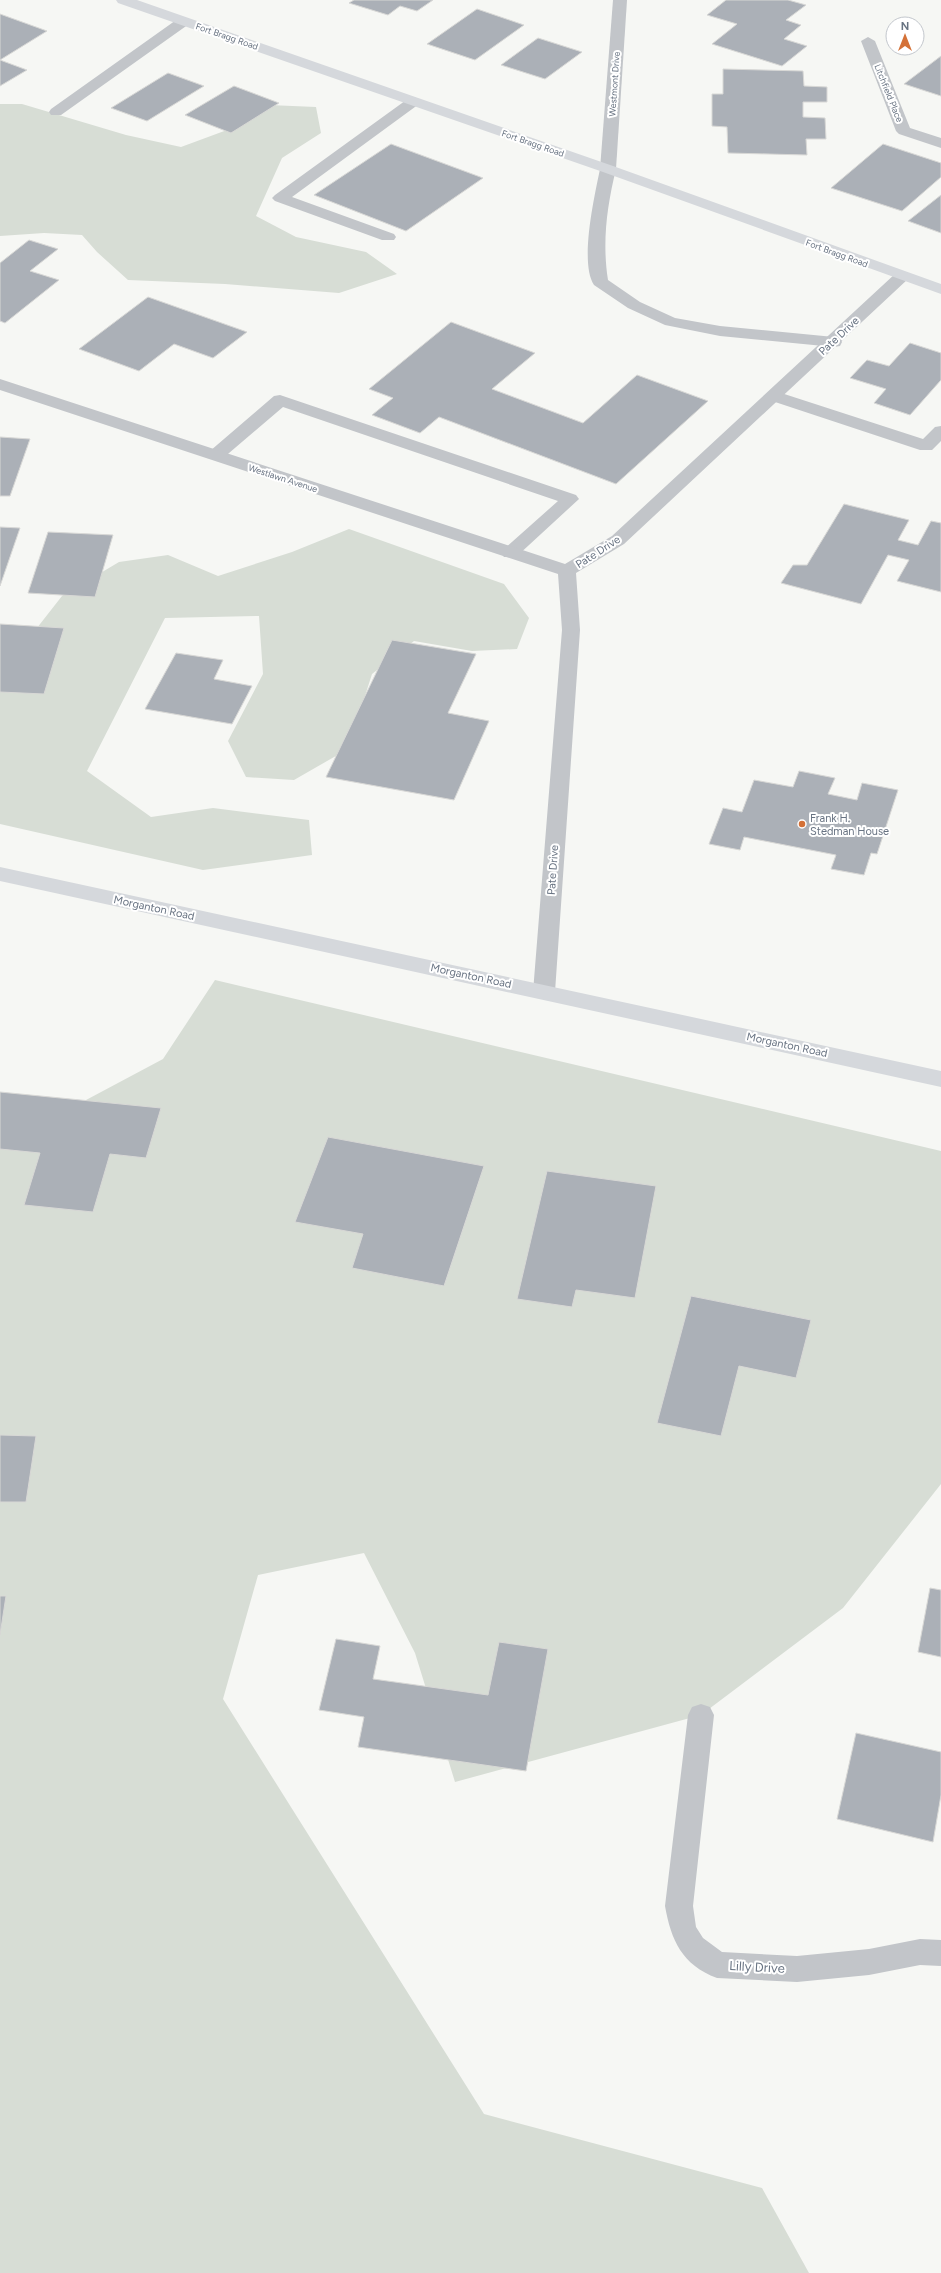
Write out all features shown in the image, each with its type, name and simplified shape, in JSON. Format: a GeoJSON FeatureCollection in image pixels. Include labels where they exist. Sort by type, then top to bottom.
{"type":"FeatureCollection","features":[{"type":"Feature","properties":{"kind":"main road","name":"Fort Bragg Road"},"geometry":{"type":"LineString","coordinates":[[123,0],[608,169],[941,289]]}},
{"type":"Feature","properties":{"kind":"main road","name":"Morganton Road"},"geometry":{"type":"LineString","coordinates":[[0,874],[941,1079]]}},
{"type":"Feature","properties":{"kind":"street","name":"Westmont Drive"},"geometry":{"type":"LineString","coordinates":[[620,0],[608,169],[596,230],[596,258],[600,282],[634,304],[671,322],[720,331],[834,342]]}},
{"type":"Feature","properties":{"kind":"street"},"geometry":{"type":"LineString","coordinates":[[56,112],[184,21]]}},
{"type":"Feature","properties":{"kind":"street","name":"Litchfield Place"},"geometry":{"type":"LineString","coordinates":[[868,41],[904,131],[941,143]]}},
{"type":"Feature","properties":{"kind":"street"},"geometry":{"type":"LineString","coordinates":[[388,237],[280,198],[414,101]]}},
{"type":"Feature","properties":{"kind":"street","name":"Pate Drive"},"geometry":{"type":"LineString","coordinates":[[544,992],[571,630],[566,571],[618,540],[834,342],[902,276]]}},
{"type":"Feature","properties":{"kind":"street","name":"Westlawn Avenue"},"geometry":{"type":"LineString","coordinates":[[0,384],[566,571]]}},
{"type":"Feature","properties":{"kind":"street"},"geometry":{"type":"LineString","coordinates":[[775,396],[926,446],[941,431]]}},
{"type":"Feature","properties":{"kind":"street"},"geometry":{"type":"LineString","coordinates":[[216,455],[280,400],[570,499],[510,553]]}},
{"type":"Feature","properties":{"kind":"street","name":"Lilly Drive"},"geometry":{"type":"LineString","coordinates":[[701,1715],[679,1906],[683,1929],[693,1947],[717,1965],[797,1969],[869,1962],[920,1952],[941,1952]]}},
{"type":"Feature","properties":{"kind":"shaded area"},"geometry":{"type":"Polygon","coordinates":[[[0,104],[22,104],[126,135],[181,147],[227,130],[269,105],[316,107],[321,133],[282,158],[256,216],[296,237],[366,252],[397,274],[339,293],[225,284],[128,280],[97,252],[82,235],[44,233],[0,236],[0,104]]]}},
{"type":"Feature","properties":{"kind":"shaded area"},"geometry":{"type":"Polygon","coordinates":[[[349,529],[504,584],[529,618],[517,649],[472,651],[414,641],[372,674],[348,749],[294,780],[246,777],[228,741],[263,674],[259,616],[165,618],[87,771],[151,817],[213,808],[309,820],[312,855],[203,870],[0,824],[0,664],[15,656],[62,596],[119,562],[168,555],[218,576],[292,552],[349,529]]]}},
{"type":"Feature","properties":{"kind":"shaded area"},"geometry":{"type":"Polygon","coordinates":[[[215,980],[941,1151],[941,1484],[843,1608],[701,1715],[455,1782],[415,1653],[364,1553],[258,1575],[223,1699],[484,2114],[762,2188],[809,2273],[0,2273],[0,1124],[41,1124],[163,1059],[215,980]]]}},
{"type":"Feature","properties":{"kind":"building"},"geometry":{"type":"Polygon","coordinates":[[[354,0],[433,0],[417,11],[400,6],[388,15],[349,3],[354,0]]]}},
{"type":"Feature","properties":{"kind":"building"},"geometry":{"type":"Polygon","coordinates":[[[726,0],[788,0],[806,5],[786,20],[801,25],[784,39],[807,46],[782,66],[712,44],[737,24],[707,15],[726,0]]]}},
{"type":"Feature","properties":{"kind":"building"},"geometry":{"type":"Polygon","coordinates":[[[477,9],[524,25],[475,60],[427,44],[477,9]]]}},
{"type":"Feature","properties":{"kind":"building"},"geometry":{"type":"Polygon","coordinates":[[[0,14],[47,31],[0,60],[0,14]]]}},
{"type":"Feature","properties":{"kind":"building"},"geometry":{"type":"Polygon","coordinates":[[[538,38],[582,52],[545,79],[501,65],[538,38]]]}},
{"type":"Feature","properties":{"kind":"building"},"geometry":{"type":"Polygon","coordinates":[[[941,56],[941,96],[904,84],[941,56]]]}},
{"type":"Feature","properties":{"kind":"building"},"geometry":{"type":"Polygon","coordinates":[[[0,60],[27,70],[0,86],[0,60]]]}},
{"type":"Feature","properties":{"kind":"building"},"geometry":{"type":"Polygon","coordinates":[[[723,69],[803,71],[804,86],[827,87],[827,102],[803,102],[803,117],[825,118],[826,139],[806,139],[807,155],[728,153],[727,127],[712,126],[712,94],[723,94],[723,69]]]}},
{"type":"Feature","properties":{"kind":"building"},"geometry":{"type":"Polygon","coordinates":[[[168,73],[204,86],[147,121],[111,108],[168,73]]]}},
{"type":"Feature","properties":{"kind":"building"},"geometry":{"type":"Polygon","coordinates":[[[234,86],[279,103],[231,133],[185,115],[234,86]]]}},
{"type":"Feature","properties":{"kind":"building"},"geometry":{"type":"Polygon","coordinates":[[[391,144],[483,178],[406,231],[314,195],[391,144]]]}},
{"type":"Feature","properties":{"kind":"building"},"geometry":{"type":"Polygon","coordinates":[[[883,144],[941,163],[941,177],[902,211],[831,188],[883,144]]]}},
{"type":"Feature","properties":{"kind":"building"},"geometry":{"type":"Polygon","coordinates":[[[941,195],[941,233],[908,221],[941,195]]]}},
{"type":"Feature","properties":{"kind":"building"},"geometry":{"type":"Polygon","coordinates":[[[29,240],[58,249],[30,271],[59,280],[5,323],[0,321],[0,263],[29,240]]]}},
{"type":"Feature","properties":{"kind":"building"},"geometry":{"type":"Polygon","coordinates":[[[148,297],[247,332],[213,358],[174,344],[139,371],[79,349],[148,297]]]}},
{"type":"Feature","properties":{"kind":"building"},"geometry":{"type":"Polygon","coordinates":[[[451,322],[535,353],[492,389],[583,423],[637,375],[708,401],[616,484],[439,417],[420,433],[372,415],[393,398],[369,389],[451,322]]]}},
{"type":"Feature","properties":{"kind":"building"},"geometry":{"type":"Polygon","coordinates":[[[910,343],[941,353],[941,380],[910,415],[874,403],[886,389],[850,378],[867,360],[889,366],[910,343]]]}},
{"type":"Feature","properties":{"kind":"building"},"geometry":{"type":"Polygon","coordinates":[[[0,437],[30,439],[10,496],[0,496],[0,437]]]}},
{"type":"Feature","properties":{"kind":"building"},"geometry":{"type":"Polygon","coordinates":[[[844,504],[909,520],[898,540],[918,545],[931,521],[941,523],[941,592],[897,581],[909,560],[888,555],[861,604],[781,583],[793,565],[807,565],[844,504]]]}},
{"type":"Feature","properties":{"kind":"building"},"geometry":{"type":"Polygon","coordinates":[[[0,527],[20,528],[0,586],[0,527]]]}},
{"type":"Feature","properties":{"kind":"building"},"geometry":{"type":"Polygon","coordinates":[[[48,532],[113,535],[95,597],[28,593],[48,532]]]}},
{"type":"Feature","properties":{"kind":"building"},"geometry":{"type":"Polygon","coordinates":[[[0,624],[64,628],[44,694],[0,692],[0,624]]]}},
{"type":"Feature","properties":{"kind":"building"},"geometry":{"type":"Polygon","coordinates":[[[392,640],[476,654],[448,713],[489,721],[454,800],[326,777],[392,640]]]}},
{"type":"Feature","properties":{"kind":"building"},"geometry":{"type":"Polygon","coordinates":[[[176,653],[223,660],[214,679],[252,686],[232,724],[145,709],[176,653]]]}},
{"type":"Feature","properties":{"kind":"building","name":"Frank H. Stedman House"},"geometry":{"type":"Polygon","coordinates":[[[799,771],[835,778],[828,794],[857,800],[862,783],[898,790],[877,854],[871,853],[864,875],[831,869],[836,855],[744,837],[740,850],[709,844],[723,808],[742,812],[754,780],[793,787],[799,771]]]}},
{"type":"Feature","properties":{"kind":"building"},"geometry":{"type":"Polygon","coordinates":[[[0,1092],[161,1108],[146,1158],[110,1154],[93,1212],[24,1205],[40,1153],[0,1149],[0,1092]]]}},
{"type":"Feature","properties":{"kind":"building"},"geometry":{"type":"Polygon","coordinates":[[[328,1137],[484,1166],[444,1286],[352,1268],[363,1234],[295,1222],[328,1137]]]}},
{"type":"Feature","properties":{"kind":"building"},"geometry":{"type":"Polygon","coordinates":[[[547,1171],[656,1186],[635,1298],[576,1290],[572,1307],[517,1299],[547,1171]]]}},
{"type":"Feature","properties":{"kind":"building"},"geometry":{"type":"Polygon","coordinates":[[[691,1296],[811,1320],[796,1378],[739,1366],[721,1436],[657,1423],[691,1296]]]}},
{"type":"Feature","properties":{"kind":"building"},"geometry":{"type":"Polygon","coordinates":[[[0,1435],[36,1436],[26,1502],[0,1502],[0,1435]]]}},
{"type":"Feature","properties":{"kind":"building"},"geometry":{"type":"Polygon","coordinates":[[[930,1588],[941,1590],[941,1657],[918,1652],[930,1588]]]}},
{"type":"Feature","properties":{"kind":"building"},"geometry":{"type":"Polygon","coordinates":[[[0,1596],[6,1596],[0,1635],[0,1596]]]}},
{"type":"Feature","properties":{"kind":"building"},"geometry":{"type":"Polygon","coordinates":[[[336,1639],[380,1646],[373,1679],[488,1695],[499,1642],[548,1649],[526,1771],[358,1747],[364,1717],[319,1710],[336,1639]]]}},
{"type":"Feature","properties":{"kind":"building"},"geometry":{"type":"Polygon","coordinates":[[[856,1733],[941,1752],[941,1795],[933,1842],[837,1819],[856,1733]]]}},
{"type":"Feature","properties":{"kind":"place","name":"Frank H. Stedman House"},"geometry":{"type":"Point","coordinates":[802,824]}}]}
